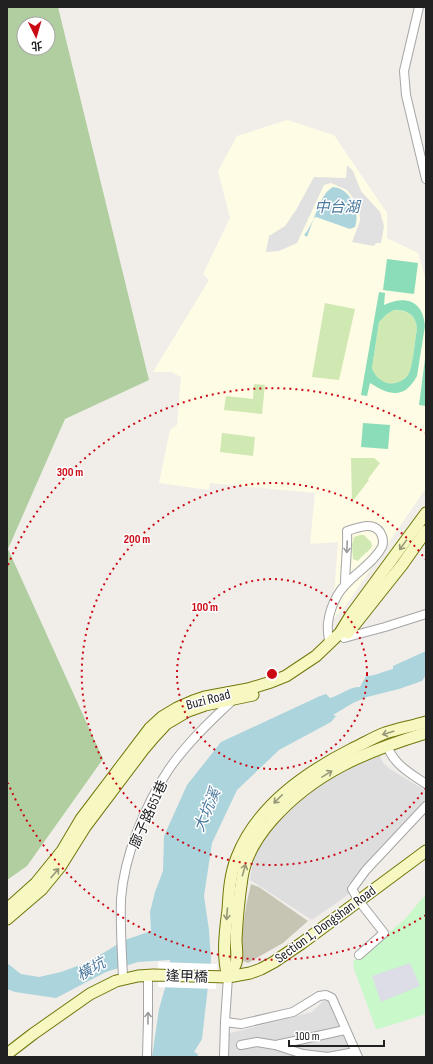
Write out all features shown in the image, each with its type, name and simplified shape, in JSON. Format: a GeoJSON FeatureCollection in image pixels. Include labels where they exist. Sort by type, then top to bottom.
{"type":"FeatureCollection","features":[{"type":"Feature","properties":{"kind":"main road","name":"Buzi Road"},"geometry":{"type":"LineString","coordinates":[[342,636],[351,616],[426,514]]}},
{"type":"Feature","properties":{"kind":"main road","name":"Buzi Road"},"geometry":{"type":"LineString","coordinates":[[7,919],[42,889],[60,867],[85,827],[154,737],[166,724],[188,711],[205,705],[253,695],[274,688],[298,677],[342,636],[402,565],[426,531]]}},
{"type":"Feature","properties":{"kind":"main road","name":"Buzi Road"},"geometry":{"type":"LineString","coordinates":[[7,909],[36,883],[62,851],[81,819],[100,793],[150,728],[162,717],[193,700],[248,689],[286,676],[332,646]]}},
{"type":"Feature","properties":{"kind":"main road"},"geometry":{"type":"LineString","coordinates":[[228,977],[225,965],[225,954],[227,914],[232,874],[238,855],[254,824],[282,794],[305,776],[331,760],[384,734],[426,722]]}},
{"type":"Feature","properties":{"kind":"main road"},"geometry":{"type":"LineString","coordinates":[[228,977],[236,964],[236,938],[242,876],[248,857],[262,832],[287,803],[312,783],[340,767],[387,745],[426,733]]}},
{"type":"Feature","properties":{"kind":"main road","name":"Section 1, Dongshan Road"},"geometry":{"type":"LineString","coordinates":[[215,977],[228,977],[250,973],[274,962],[426,851]]}},
{"type":"Feature","properties":{"kind":"main road","name":"逢甲橋"},"geometry":{"type":"LineString","coordinates":[[10,1050],[90,994],[123,974],[215,977]]}},
{"type":"Feature","properties":{"kind":"street"},"geometry":{"type":"LineString","coordinates":[[419,7],[404,71],[406,96],[426,179]]}},
{"type":"Feature","properties":{"kind":"street"},"geometry":{"type":"LineString","coordinates":[[332,646],[328,623],[336,596],[345,585],[378,553],[382,546],[383,538],[380,531],[374,527],[369,525],[346,531],[348,545],[345,585]]}},
{"type":"Feature","properties":{"kind":"street"},"geometry":{"type":"LineString","coordinates":[[342,636],[385,628],[426,614]]}},
{"type":"Feature","properties":{"kind":"street","name":"廍子路651巷"},"geometry":{"type":"LineString","coordinates":[[123,974],[121,898],[132,845],[154,796],[169,769],[194,738],[233,700]]}},
{"type":"Feature","properties":{"kind":"street"},"geometry":{"type":"LineString","coordinates":[[387,745],[393,759],[426,784]]}},
{"type":"Feature","properties":{"kind":"street"},"geometry":{"type":"LineString","coordinates":[[359,955],[384,933],[359,901],[352,889],[366,870],[426,806]]}},
{"type":"Feature","properties":{"kind":"street"},"geometry":{"type":"LineString","coordinates":[[146,1057],[148,1019],[153,975]]}},
{"type":"Feature","properties":{"kind":"street"},"geometry":{"type":"LineString","coordinates":[[224,1057],[228,977]]}},
{"type":"Feature","properties":{"kind":"street"},"geometry":{"type":"LineString","coordinates":[[225,1022],[241,1024],[293,1012],[319,996],[326,995],[332,998],[357,1054],[328,1057],[303,1054],[275,1045],[257,1042],[241,1045]]}},
{"type":"Feature","properties":{"kind":"street"},"geometry":{"type":"LineString","coordinates":[[275,1045],[345,1030]]}},
{"type":"Feature","properties":{"kind":"shaded area"},"geometry":{"type":"Polygon","coordinates":[[[287,120],[334,135],[387,213],[387,238],[418,253],[426,280],[426,488],[347,604],[332,621],[338,542],[310,544],[315,493],[210,483],[209,490],[159,483],[170,430],[177,425],[181,377],[171,372],[153,372],[209,280],[203,274],[230,218],[218,171],[237,136],[287,120]]]}},
{"type":"Feature","properties":{"kind":"shaded area"},"geometry":{"type":"Polygon","coordinates":[[[347,165],[353,171],[361,191],[380,212],[384,226],[381,243],[376,243],[374,246],[352,242],[360,221],[359,206],[347,190],[331,183],[324,185],[297,243],[279,251],[266,252],[269,236],[285,226],[296,210],[314,177],[346,178],[347,165]]]}},
{"type":"Feature","properties":{"kind":"shaded area"},"geometry":{"type":"Polygon","coordinates":[[[379,753],[383,763],[390,769],[426,791],[426,800],[347,886],[349,894],[312,920],[250,880],[254,854],[277,820],[313,787],[379,753]]]}},
{"type":"Feature","properties":{"kind":"shaded area"},"geometry":{"type":"Polygon","coordinates":[[[251,884],[259,887],[308,921],[283,943],[248,963],[243,961],[242,958],[241,942],[251,884]]]}},
{"type":"Feature","properties":{"kind":"shaded area"},"geometry":{"type":"Polygon","coordinates":[[[410,963],[420,986],[381,1002],[372,976],[410,963]]]}},
{"type":"Feature","properties":{"kind":"shaded area"},"geometry":{"type":"Polygon","coordinates":[[[327,1000],[331,1002],[352,1057],[229,1057],[227,1034],[312,1012],[322,1002],[327,1000]]]}},
{"type":"Feature","properties":{"kind":"green space"},"geometry":{"type":"Polygon","coordinates":[[[7,7],[58,7],[149,380],[65,419],[8,549],[103,759],[27,866],[7,880],[7,7]]]}},
{"type":"Feature","properties":{"kind":"green space"},"geometry":{"type":"Polygon","coordinates":[[[387,259],[418,263],[414,294],[383,290],[387,259]]]}},
{"type":"Feature","properties":{"kind":"green space"},"geometry":{"type":"Polygon","coordinates":[[[379,292],[385,293],[384,305],[399,300],[412,302],[421,310],[424,317],[425,326],[417,376],[407,389],[401,392],[390,392],[370,383],[367,396],[361,395],[379,292]],[[394,310],[387,314],[379,322],[372,368],[374,373],[382,381],[387,383],[397,383],[408,376],[413,358],[417,329],[413,316],[407,312],[394,310]]]}},
{"type":"Feature","properties":{"kind":"green space"},"geometry":{"type":"Polygon","coordinates":[[[325,303],[355,309],[339,380],[312,377],[325,303]]]}},
{"type":"Feature","properties":{"kind":"green space"},"geometry":{"type":"Polygon","coordinates":[[[394,310],[407,312],[410,314],[415,320],[417,329],[413,358],[408,376],[397,383],[390,383],[380,380],[372,368],[379,322],[387,314],[394,310]]]}},
{"type":"Feature","properties":{"kind":"green space"},"geometry":{"type":"Polygon","coordinates":[[[426,351],[426,406],[419,405],[426,351]]]}},
{"type":"Feature","properties":{"kind":"green space"},"geometry":{"type":"Polygon","coordinates":[[[254,384],[265,385],[262,414],[224,410],[226,396],[253,399],[254,384]]]}},
{"type":"Feature","properties":{"kind":"green space"},"geometry":{"type":"Polygon","coordinates":[[[363,423],[390,425],[388,449],[361,447],[363,423]]]}},
{"type":"Feature","properties":{"kind":"green space"},"geometry":{"type":"Polygon","coordinates":[[[222,433],[255,437],[253,456],[220,452],[222,433]]]}},
{"type":"Feature","properties":{"kind":"green space"},"geometry":{"type":"Polygon","coordinates":[[[351,458],[374,458],[380,463],[352,502],[351,458]]]}},
{"type":"Feature","properties":{"kind":"green space"},"geometry":{"type":"Polygon","coordinates":[[[364,535],[371,542],[372,546],[358,561],[353,559],[352,545],[354,537],[364,535]]]}},
{"type":"Feature","properties":{"kind":"green space"},"geometry":{"type":"Polygon","coordinates":[[[426,894],[426,1014],[376,1029],[354,969],[353,961],[404,920],[426,894]]]}},
{"type":"Feature","properties":{"kind":"water","name":"中台湖"},"geometry":{"type":"Polygon","coordinates":[[[333,187],[344,191],[353,201],[356,214],[355,227],[350,229],[316,217],[314,218],[307,237],[304,235],[311,224],[320,203],[328,191],[333,187]]]}},
{"type":"Feature","properties":{"kind":"water"},"geometry":{"type":"Polygon","coordinates":[[[426,651],[426,675],[422,681],[399,689],[367,697],[353,703],[333,715],[336,716],[331,722],[279,750],[237,790],[212,843],[204,896],[209,930],[211,960],[202,1039],[194,1052],[198,1054],[197,1057],[152,1057],[159,1009],[169,974],[170,960],[138,962],[106,972],[56,998],[15,992],[7,989],[7,963],[21,974],[39,977],[61,972],[88,962],[125,940],[151,931],[150,912],[155,892],[163,871],[164,836],[187,785],[221,742],[320,696],[326,694],[330,698],[352,688],[360,687],[366,676],[393,669],[393,666],[426,651]]]}},
{"type":"Feature","properties":{"kind":"pier"},"geometry":{"type":"Polygon","coordinates":[[[158,962],[217,964],[216,989],[158,987],[158,962]]]}},
{"type":"Feature","properties":{"kind":"water label","name":"大坑溪"},"geometry":{"type":"Point","coordinates":[207,810]}},
{"type":"Feature","properties":{"kind":"water label","name":"橫坑"},"geometry":{"type":"Point","coordinates":[91,969]}}]}
